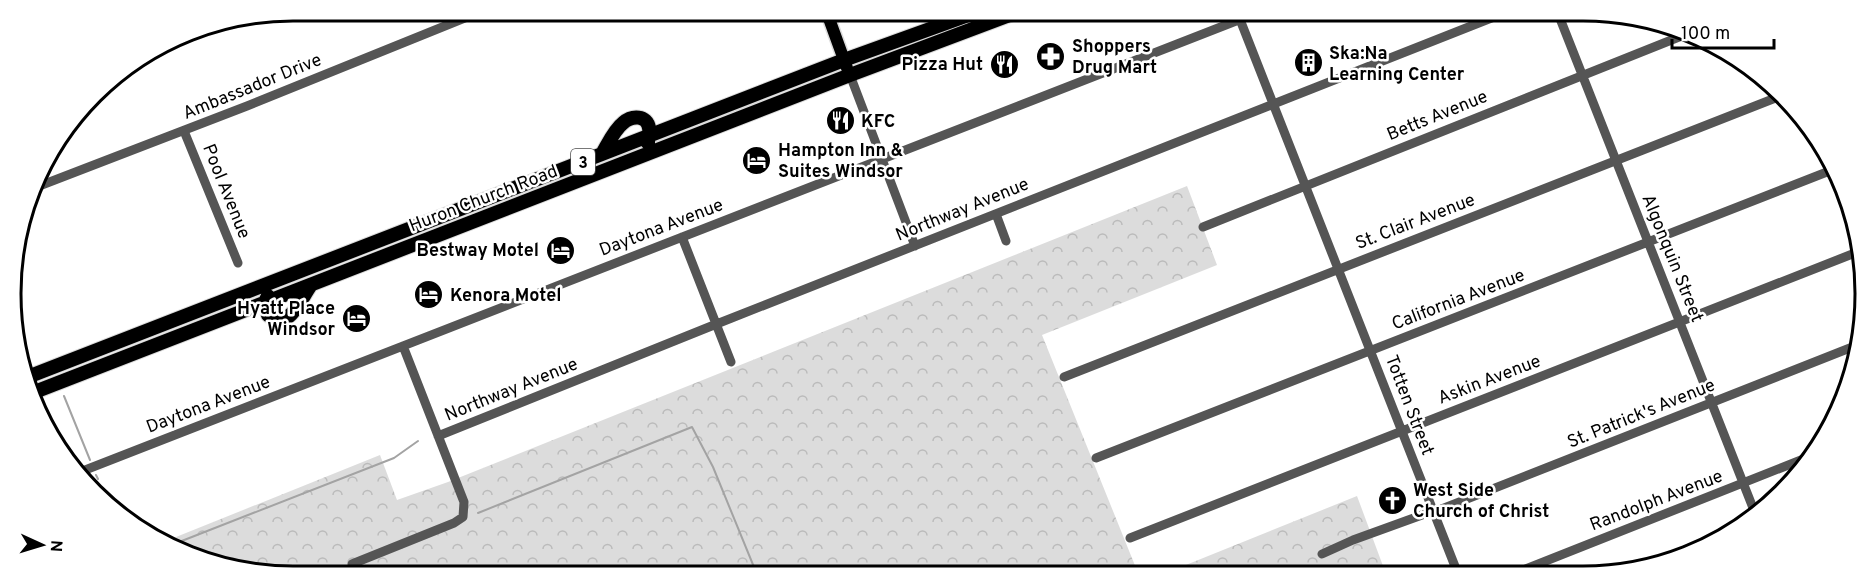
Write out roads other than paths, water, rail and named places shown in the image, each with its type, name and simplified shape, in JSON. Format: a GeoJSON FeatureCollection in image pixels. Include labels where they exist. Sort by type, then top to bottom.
{"type":"FeatureCollection","features":[{"type":"Feature","properties":{"kind":"highway","name":"Huron Church Road"},"geometry":{"type":"LineString","coordinates":[[33,375],[844,60],[952,21]]}},
{"type":"Feature","properties":{"kind":"highway","name":"Huron Church Road"},"geometry":{"type":"LineString","coordinates":[[39,390],[850,75],[996,21]]}},
{"type":"Feature","properties":{"kind":"highway"},"geometry":{"type":"LineString","coordinates":[[602,154],[623,123],[633,117],[640,117],[649,128],[647,154]]}},
{"type":"Feature","properties":{"kind":"highway"},"geometry":{"type":"LineString","coordinates":[[288,276],[272,288],[265,302],[266,312],[271,318],[279,321],[293,315],[311,285]]}},
{"type":"Feature","properties":{"kind":"main road"},"geometry":{"type":"LineString","coordinates":[[829,21],[850,75]]}},
{"type":"Feature","properties":{"kind":"street","name":"Ambassador Drive"},"geometry":{"type":"LineString","coordinates":[[44,184],[184,131],[457,21]]}},
{"type":"Feature","properties":{"kind":"street","name":"Daytona Avenue"},"geometry":{"type":"LineString","coordinates":[[86,470],[1229,21]]}},
{"type":"Feature","properties":{"kind":"street","name":"Totten Street"},"geometry":{"type":"LineString","coordinates":[[1241,21],[1455,566]]}},
{"type":"Feature","properties":{"kind":"street","name":"Northway Avenue"},"geometry":{"type":"LineString","coordinates":[[438,436],[1484,21]]}},
{"type":"Feature","properties":{"kind":"street","name":"Algonquin Street"},"geometry":{"type":"LineString","coordinates":[[1561,21],[1752,506]]}},
{"type":"Feature","properties":{"kind":"street","name":"Betts Avenue"},"geometry":{"type":"LineString","coordinates":[[1203,227],[1677,38]]}},
{"type":"Feature","properties":{"kind":"street"},"geometry":{"type":"LineString","coordinates":[[850,75],[915,246]]}},
{"type":"Feature","properties":{"kind":"street","name":"St. Clair Avenue"},"geometry":{"type":"LineString","coordinates":[[1064,376],[1773,99]]}},
{"type":"Feature","properties":{"kind":"street","name":"Pool Avenue"},"geometry":{"type":"LineString","coordinates":[[184,131],[238,263]]}},
{"type":"Feature","properties":{"kind":"street","name":"California Avenue"},"geometry":{"type":"LineString","coordinates":[[1096,458],[1827,172]]}},
{"type":"Feature","properties":{"kind":"street"},"geometry":{"type":"LineString","coordinates":[[996,214],[1006,241]]}},
{"type":"Feature","properties":{"kind":"street"},"geometry":{"type":"LineString","coordinates":[[682,237],[731,362]]}},
{"type":"Feature","properties":{"kind":"street","name":"Askin Avenue"},"geometry":{"type":"LineString","coordinates":[[1130,538],[1852,254]]}},
{"type":"Feature","properties":{"kind":"street"},"geometry":{"type":"LineString","coordinates":[[352,564],[454,523],[463,517],[464,502],[403,346]]}},
{"type":"Feature","properties":{"kind":"street","name":"St. Patrick's Avenue"},"geometry":{"type":"LineString","coordinates":[[1322,554],[1850,348]]}},
{"type":"Feature","properties":{"kind":"street","name":"Randolph Avenue"},"geometry":{"type":"LineString","coordinates":[[1533,566],[1797,462]]}},
{"type":"Feature","properties":{"kind":"waterway"},"geometry":{"type":"LineString","coordinates":[[64,396],[90,460]]}},
{"type":"Feature","properties":{"kind":"waterway"},"geometry":{"type":"LineString","coordinates":[[478,513],[692,427],[713,467],[754,566]]}},
{"type":"Feature","properties":{"kind":"waterway"},"geometry":{"type":"LineString","coordinates":[[181,541],[394,458],[418,441]]}},
{"type":"Feature","properties":{"kind":"waterway"},"geometry":{"type":"LineString","coordinates":[[96,475],[98,479]]}},
{"type":"Feature","properties":{"kind":"place","name":"Shoppers Drug Mart"},"geometry":{"type":"Point","coordinates":[1051,56]}},
{"type":"Feature","properties":{"kind":"place","name":"Ska:Na Learning Center"},"geometry":{"type":"Point","coordinates":[1308,63]}},
{"type":"Feature","properties":{"kind":"place","name":"Pizza Hut"},"geometry":{"type":"Point","coordinates":[1004,64]}},
{"type":"Feature","properties":{"kind":"place","name":"KFC"},"geometry":{"type":"Point","coordinates":[840,121]}},
{"type":"Feature","properties":{"kind":"place","name":"Hampton Inn & Suites Windsor"},"geometry":{"type":"Point","coordinates":[757,160]}},
{"type":"Feature","properties":{"kind":"place","name":"Bestway Motel"},"geometry":{"type":"Point","coordinates":[560,250]}},
{"type":"Feature","properties":{"kind":"place","name":"Kenora Motel"},"geometry":{"type":"Point","coordinates":[429,295]}},
{"type":"Feature","properties":{"kind":"place","name":"Hyatt Place Windsor"},"geometry":{"type":"Point","coordinates":[356,318]}},
{"type":"Feature","properties":{"kind":"place","name":"West Side Church of Christ"},"geometry":{"type":"Point","coordinates":[1392,500]}}]}
